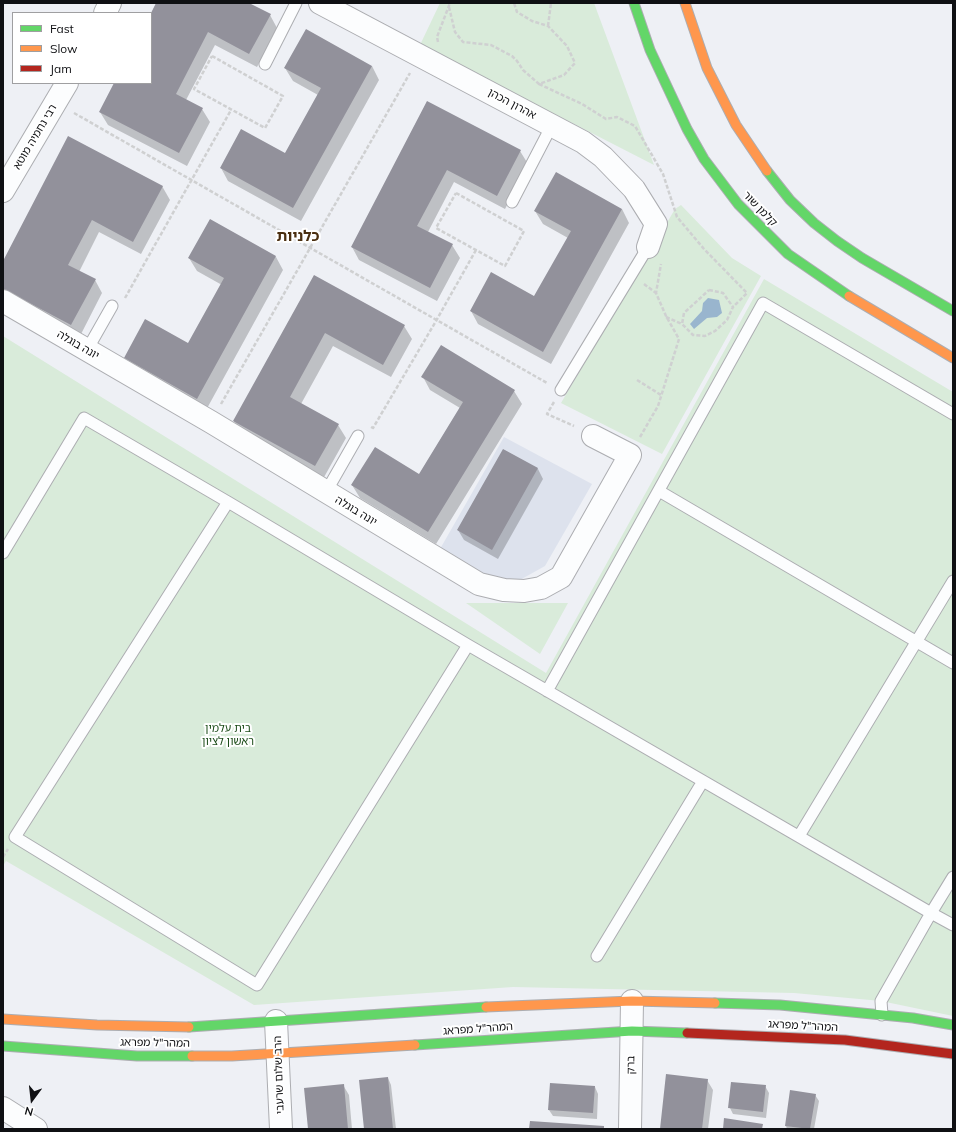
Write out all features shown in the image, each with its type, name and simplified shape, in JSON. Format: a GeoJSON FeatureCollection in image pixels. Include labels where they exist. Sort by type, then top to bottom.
{"type":"FeatureCollection","features":[{"type":"Feature","properties":{"kind":"street"},"geometry":{"type":"LineString","coordinates":[[106,12],[110,3]]}},
{"type":"Feature","properties":{"kind":"street","name":"אהרון הכהן"},"geometry":{"type":"LineString","coordinates":[[320,3],[583,142],[603,157],[634,189],[656,224],[655,253]]}},
{"type":"Feature","properties":{"kind":"street","name":"קלמן שור"},"geometry":{"type":"LineString","coordinates":[[634,3],[650,50],[687,129],[704,159],[738,204],[788,254],[813,273],[840,291],[953,358]]}},
{"type":"Feature","properties":{"kind":"street"},"geometry":{"type":"LineString","coordinates":[[685,3],[707,68],[736,125],[771,177],[790,200],[814,223],[837,241],[862,258],[953,311]]}},
{"type":"Feature","properties":{"kind":"street","name":"רבי נחמיה מוטא"},"geometry":{"type":"LineString","coordinates":[[3,191],[66,84]]}},
{"type":"Feature","properties":{"kind":"street","name":"יונה בוגלה"},"geometry":{"type":"LineString","coordinates":[[3,301],[211,422],[480,584],[504,590],[524,591],[541,588],[561,577],[630,455]]}},
{"type":"Feature","properties":{"kind":"street"},"geometry":{"type":"LineString","coordinates":[[593,436],[630,455]]}},
{"type":"Feature","properties":{"kind":"street","name":"המהר\"ל מפראג"},"geometry":{"type":"LineString","coordinates":[[3,1019],[97,1025],[190,1027],[447,1009],[632,1001],[780,1005],[882,1015],[953,1025]]}},
{"type":"Feature","properties":{"kind":"street","name":"ברק"},"geometry":{"type":"LineString","coordinates":[[630,1129],[632,1001]]}},
{"type":"Feature","properties":{"kind":"street","name":"הרב שלום שרעבי"},"geometry":{"type":"LineString","coordinates":[[276,1021],[281,1129]]}},
{"type":"Feature","properties":{"kind":"street","name":"המהר\"ל מפראג"},"geometry":{"type":"LineString","coordinates":[[3,1046],[136,1056],[232,1056],[632,1031],[845,1040],[953,1054]]}},
{"type":"Feature","properties":{"kind":"street"},"geometry":{"type":"LineString","coordinates":[[3,1108],[36,1129]]}},
{"type":"Feature","properties":{"kind":"lane"},"geometry":{"type":"LineString","coordinates":[[265,64],[296,3]]}},
{"type":"Feature","properties":{"kind":"lane"},"geometry":{"type":"LineString","coordinates":[[512,202],[552,125]]}},
{"type":"Feature","properties":{"kind":"lane"},"geometry":{"type":"LineString","coordinates":[[561,390],[655,253]]}},
{"type":"Feature","properties":{"kind":"lane"},"geometry":{"type":"LineString","coordinates":[[547,691],[763,303],[953,414]]}},
{"type":"Feature","properties":{"kind":"lane"},"geometry":{"type":"LineString","coordinates":[[87,350],[112,306]]}},
{"type":"Feature","properties":{"kind":"lane"},"geometry":{"type":"LineString","coordinates":[[3,552],[84,418],[468,645],[953,925]]}},
{"type":"Feature","properties":{"kind":"lane"},"geometry":{"type":"LineString","coordinates":[[326,492],[358,436]]}},
{"type":"Feature","properties":{"kind":"lane"},"geometry":{"type":"LineString","coordinates":[[658,491],[953,663]]}},
{"type":"Feature","properties":{"kind":"lane"},"geometry":{"type":"LineString","coordinates":[[228,502],[15,837],[257,985],[468,645]]}},
{"type":"Feature","properties":{"kind":"lane"},"geometry":{"type":"LineString","coordinates":[[799,836],[953,581]]}},
{"type":"Feature","properties":{"kind":"lane"},"geometry":{"type":"LineString","coordinates":[[597,956],[703,781]]}},
{"type":"Feature","properties":{"kind":"lane"},"geometry":{"type":"LineString","coordinates":[[882,1015],[881,1001],[953,877]]}},
{"type":"Feature","properties":{"kind":"path"},"geometry":{"type":"LineString","coordinates":[[438,65],[440,54],[437,37],[450,3]]}},
{"type":"Feature","properties":{"kind":"path"},"geometry":{"type":"LineString","coordinates":[[449,7],[455,32],[463,42],[491,45],[512,56],[522,70],[539,84],[564,75],[575,63],[567,46],[548,26],[532,21],[517,12],[514,3]]}},
{"type":"Feature","properties":{"kind":"path"},"geometry":{"type":"LineString","coordinates":[[548,26],[552,3]]}},
{"type":"Feature","properties":{"kind":"path"},"geometry":{"type":"LineString","coordinates":[[211,422],[420,55]]}},
{"type":"Feature","properties":{"kind":"path"},"geometry":{"type":"LineString","coordinates":[[212,56],[283,96],[265,128],[231,110],[194,89],[212,56]]}},
{"type":"Feature","properties":{"kind":"path"},"geometry":{"type":"LineString","coordinates":[[56,103],[436,321],[561,390],[547,414],[593,436]]}},
{"type":"Feature","properties":{"kind":"path"},"geometry":{"type":"LineString","coordinates":[[120,295],[126,299],[231,110]]}},
{"type":"Feature","properties":{"kind":"path"},"geometry":{"type":"LineString","coordinates":[[456,193],[524,231],[505,266],[476,250],[436,228],[456,193]]}},
{"type":"Feature","properties":{"kind":"path"},"geometry":{"type":"LineString","coordinates":[[367,424],[373,428],[476,250]]}},
{"type":"Feature","properties":{"kind":"path"},"geometry":{"type":"LineString","coordinates":[[630,455],[658,406],[679,339],[666,316],[656,293],[655,253]]}},
{"type":"Feature","properties":{"kind":"path"},"geometry":{"type":"LineString","coordinates":[[666,316],[682,324],[693,335],[705,336],[715,331],[727,320],[733,307],[723,293],[709,290],[684,313],[682,324]]}},
{"type":"Feature","properties":{"kind":"path"},"geometry":{"type":"LineString","coordinates":[[637,380],[661,395]]}},
{"type":"Feature","properties":{"kind":"shaded area"},"geometry":{"type":"Polygon","coordinates":[[[504,437],[592,484],[545,566],[518,581],[484,575],[440,549],[504,437]]]}},
{"type":"Feature","properties":{"kind":"green space"},"geometry":{"type":"Polygon","coordinates":[[[440,3],[594,3],[654,165],[420,45],[440,3]]]}},
{"type":"Feature","properties":{"kind":"green space"},"geometry":{"type":"Polygon","coordinates":[[[681,205],[732,258],[761,276],[662,454],[561,403],[675,209],[681,205]]]}},
{"type":"Feature","properties":{"kind":"green space","name":"בית עלמין ראשון לציון"},"geometry":{"type":"Polygon","coordinates":[[[764,279],[953,392],[953,1016],[881,1001],[794,993],[513,987],[254,1005],[6,861],[3,866],[3,336],[546,673],[764,279]]]}},
{"type":"Feature","properties":{"kind":"green space"},"geometry":{"type":"Polygon","coordinates":[[[466,603],[568,603],[540,654],[466,603]]]}},
{"type":"Feature","properties":{"kind":"water"},"geometry":{"type":"Polygon","coordinates":[[[708,298],[719,300],[722,313],[717,317],[707,318],[694,329],[690,324],[702,311],[703,303],[708,298]]]}},
{"type":"Feature","properties":{"kind":"building"},"geometry":{"type":"Polygon","coordinates":[[[156,3],[249,3],[271,14],[249,54],[208,32],[176,94],[203,108],[179,153],[99,112],[113,84],[152,84],[152,12],[156,3]]]}},
{"type":"Feature","properties":{"kind":"building"},"geometry":{"type":"Polygon","coordinates":[[[306,29],[372,66],[293,208],[220,168],[241,129],[285,153],[321,88],[284,68],[306,29]]]}},
{"type":"Feature","properties":{"kind":"building"},"geometry":{"type":"Polygon","coordinates":[[[427,101],[521,150],[497,196],[447,170],[417,226],[453,244],[430,288],[351,247],[427,101]]]}},
{"type":"Feature","properties":{"kind":"building"},"geometry":{"type":"Polygon","coordinates":[[[68,136],[163,186],[133,242],[92,220],[68,265],[96,279],[71,325],[3,289],[3,261],[68,136]]]}},
{"type":"Feature","properties":{"kind":"building"},"geometry":{"type":"Polygon","coordinates":[[[556,172],[622,209],[543,352],[470,311],[491,272],[534,296],[571,231],[534,211],[556,172]]]}},
{"type":"Feature","properties":{"kind":"building"},"geometry":{"type":"Polygon","coordinates":[[[210,219],[276,256],[197,399],[124,358],[145,319],[188,343],[224,278],[188,258],[210,219]]]}},
{"type":"Feature","properties":{"kind":"building"},"geometry":{"type":"Polygon","coordinates":[[[314,275],[405,325],[383,365],[325,333],[290,397],[339,424],[315,466],[233,421],[314,275]]]}},
{"type":"Feature","properties":{"kind":"building"},"geometry":{"type":"Polygon","coordinates":[[[441,345],[515,390],[428,532],[351,485],[375,447],[419,474],[463,402],[421,377],[441,345]]]}},
{"type":"Feature","properties":{"kind":"building"},"geometry":{"type":"Polygon","coordinates":[[[503,449],[538,468],[492,550],[457,530],[503,449]]]}},
{"type":"Feature","properties":{"kind":"building"},"geometry":{"type":"Polygon","coordinates":[[[666,1074],[708,1079],[702,1129],[660,1129],[666,1074]]]}},
{"type":"Feature","properties":{"kind":"building"},"geometry":{"type":"Polygon","coordinates":[[[388,1077],[393,1129],[364,1129],[359,1080],[388,1077]]]}},
{"type":"Feature","properties":{"kind":"building"},"geometry":{"type":"Polygon","coordinates":[[[731,1082],[766,1085],[763,1112],[728,1108],[731,1082]]]}},
{"type":"Feature","properties":{"kind":"building"},"geometry":{"type":"Polygon","coordinates":[[[550,1083],[595,1086],[593,1113],[548,1110],[550,1083]]]}},
{"type":"Feature","properties":{"kind":"building"},"geometry":{"type":"Polygon","coordinates":[[[344,1084],[348,1129],[308,1129],[304,1088],[344,1084]]]}},
{"type":"Feature","properties":{"kind":"building"},"geometry":{"type":"Polygon","coordinates":[[[790,1090],[816,1094],[810,1129],[785,1126],[790,1090]]]}},
{"type":"Feature","properties":{"kind":"building"},"geometry":{"type":"Polygon","coordinates":[[[724,1118],[763,1124],[762,1129],[723,1129],[724,1118]]]}},
{"type":"Feature","properties":{"kind":"building"},"geometry":{"type":"Polygon","coordinates":[[[530,1121],[604,1126],[604,1129],[529,1129],[530,1121]]]}},
{"type":"Feature","properties":{"kind":"traffic: fast"},"geometry":{"type":"LineString","coordinates":[[634,3],[650,50],[687,129],[704,159],[738,204],[788,254],[849,296]]}},
{"type":"Feature","properties":{"kind":"traffic: fast"},"geometry":{"type":"LineString","coordinates":[[767,171],[790,200],[814,223],[837,241],[862,258],[953,311]]}},
{"type":"Feature","properties":{"kind":"traffic: fast"},"geometry":{"type":"LineString","coordinates":[[715,1003],[780,1005],[913,1018],[953,1025]]}},
{"type":"Feature","properties":{"kind":"traffic: fast"},"geometry":{"type":"LineString","coordinates":[[189,1027],[486,1007]]}},
{"type":"Feature","properties":{"kind":"traffic: fast"},"geometry":{"type":"LineString","coordinates":[[415,1045],[632,1031],[687,1033]]}},
{"type":"Feature","properties":{"kind":"traffic: fast"},"geometry":{"type":"LineString","coordinates":[[3,1046],[137,1056],[192,1056]]}},
{"type":"Feature","properties":{"kind":"traffic: slow"},"geometry":{"type":"LineString","coordinates":[[685,3],[707,68],[736,125],[767,171]]}},
{"type":"Feature","properties":{"kind":"traffic: slow"},"geometry":{"type":"LineString","coordinates":[[849,296],[953,358]]}},
{"type":"Feature","properties":{"kind":"traffic: slow"},"geometry":{"type":"LineString","coordinates":[[486,1007],[632,1001],[715,1003]]}},
{"type":"Feature","properties":{"kind":"traffic: slow"},"geometry":{"type":"LineString","coordinates":[[3,1019],[97,1025],[189,1027]]}},
{"type":"Feature","properties":{"kind":"traffic: slow"},"geometry":{"type":"LineString","coordinates":[[192,1056],[232,1056],[415,1045]]}},
{"type":"Feature","properties":{"kind":"traffic: jam"},"geometry":{"type":"LineString","coordinates":[[687,1033],[845,1040],[953,1054]]}},
{"type":"Feature","properties":{"kind":"district","name":"כלניות"},"geometry":{"type":"Point","coordinates":[298,236]}}]}
